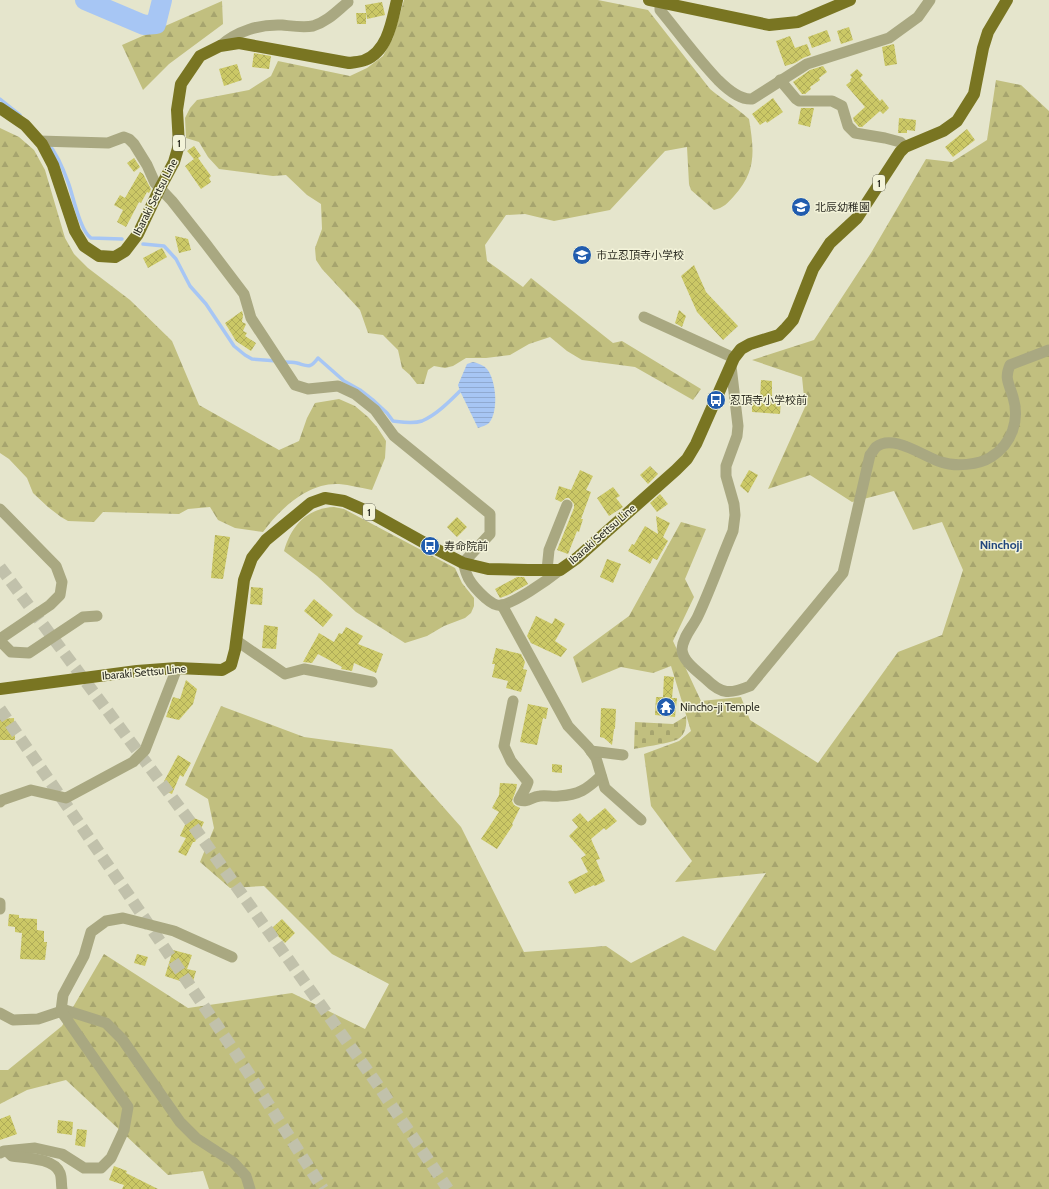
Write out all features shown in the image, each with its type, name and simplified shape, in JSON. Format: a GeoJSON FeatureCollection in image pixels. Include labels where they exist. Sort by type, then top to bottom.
{"type":"FeatureCollection","features":[{"type":"Feature","properties":{"kind":"main road","name":"Ibaraki Settsu Line"},"geometry":{"type":"LineString","coordinates":[[0,108],[25,125],[39,141],[53,165],[75,232],[84,246],[99,256],[115,257],[125,251],[138,234],[174,162],[179,145],[178,110],[181,84],[200,56],[220,46],[238,43],[349,63],[365,60],[377,52],[387,36],[398,0]]}},
{"type":"Feature","properties":{"kind":"main road"},"geometry":{"type":"LineString","coordinates":[[655,1],[769,25],[798,22],[850,0]]}},
{"type":"Feature","properties":{"kind":"main road","name":"Ibaraki Settsu Line"},"geometry":{"type":"LineString","coordinates":[[0,689],[137,671],[178,668],[222,670],[231,665],[236,641],[244,580],[252,558],[266,540],[311,503],[325,498],[344,501],[369,512],[464,563],[488,569],[560,570],[577,558],[687,459],[696,444],[732,362],[741,349],[750,344],[779,335],[793,320],[813,269],[830,243],[856,218],[900,152],[905,147],[951,127],[962,114],[974,94],[983,48],[988,32],[1007,0]]}},
{"type":"Feature","properties":{"kind":"street"},"geometry":{"type":"LineString","coordinates":[[655,1],[660,10],[718,80],[736,94],[752,99],[807,64],[890,38],[918,17],[930,0]]}},
{"type":"Feature","properties":{"kind":"street"},"geometry":{"type":"LineString","coordinates":[[220,46],[230,37],[255,27],[281,25],[303,27],[313,26],[327,20],[348,2]]}},
{"type":"Feature","properties":{"kind":"street"},"geometry":{"type":"LineString","coordinates":[[780,80],[799,101],[832,101],[842,106],[848,126],[855,133],[900,142],[905,147]]}},
{"type":"Feature","properties":{"kind":"street"},"geometry":{"type":"LineString","coordinates":[[39,141],[108,143],[124,137],[129,139],[134,144],[156,183],[206,244],[244,294],[251,318],[295,385],[308,389],[338,386],[355,394],[375,410],[394,436],[490,514],[490,534],[464,563],[467,577],[484,598],[497,605],[510,603],[560,570]]}},
{"type":"Feature","properties":{"kind":"street"},"geometry":{"type":"LineString","coordinates":[[644,317],[732,362],[738,436],[726,466],[726,476],[734,504],[733,531],[698,617],[684,640],[682,650],[686,661],[716,689],[724,692],[737,691],[750,686],[843,573],[870,455],[875,448],[883,444],[896,444],[911,448],[941,462],[978,463],[990,458],[1002,449],[1010,439],[1014,428],[1016,408],[1007,378],[1010,365],[1049,350]]}},
{"type":"Feature","properties":{"kind":"street"},"geometry":{"type":"LineString","coordinates":[[547,570],[549,550],[567,505]]}},
{"type":"Feature","properties":{"kind":"street"},"geometry":{"type":"LineString","coordinates":[[0,509],[56,566],[62,582],[60,595],[50,605],[0,640],[11,652],[30,654],[83,617],[97,616]]}},
{"type":"Feature","properties":{"kind":"street"},"geometry":{"type":"LineString","coordinates":[[502,604],[568,726],[596,758],[605,788],[641,820]]}},
{"type":"Feature","properties":{"kind":"street"},"geometry":{"type":"LineString","coordinates":[[236,641],[285,674],[304,669],[372,682]]}},
{"type":"Feature","properties":{"kind":"street"},"geometry":{"type":"LineString","coordinates":[[0,802],[30,790],[66,798],[133,762],[145,750],[178,668]]}},
{"type":"Feature","properties":{"kind":"street"},"geometry":{"type":"LineString","coordinates":[[514,701],[504,746],[511,761],[528,782],[526,790],[522,793],[519,800],[525,802],[540,796],[576,795],[590,787],[601,776]]}},
{"type":"Feature","properties":{"kind":"street"},"geometry":{"type":"LineString","coordinates":[[591,751],[623,755]]}},
{"type":"Feature","properties":{"kind":"street"},"geometry":{"type":"LineString","coordinates":[[0,903],[0,909]]}},
{"type":"Feature","properties":{"kind":"street"},"geometry":{"type":"LineString","coordinates":[[4,1152],[35,1148],[62,1154],[84,1168],[101,1168],[111,1158],[124,1130],[128,1107],[61,1011],[62,995],[84,956],[92,932],[106,921],[123,918],[174,931],[232,957]]}},
{"type":"Feature","properties":{"kind":"street"},"geometry":{"type":"LineString","coordinates":[[0,1012],[13,1020],[38,1020],[65,1010],[106,1023],[122,1039],[180,1122],[196,1138],[233,1162],[246,1176],[250,1189]]}},
{"type":"Feature","properties":{"kind":"street"},"geometry":{"type":"LineString","coordinates":[[4,1152],[12,1156],[42,1160],[54,1166],[60,1173],[62,1189]]}},
{"type":"Feature","properties":{"kind":"green space"},"geometry":{"type":"Polygon","coordinates":[[[404,0],[598,0],[648,10],[710,89],[749,119],[753,150],[750,169],[747,178],[741,187],[730,201],[720,208],[714,210],[691,190],[689,184],[687,147],[665,151],[610,210],[554,221],[525,214],[506,215],[485,245],[487,261],[523,287],[531,278],[613,343],[622,341],[701,389],[693,400],[635,367],[582,360],[567,351],[550,337],[529,344],[510,355],[486,358],[466,358],[453,366],[445,368],[434,366],[428,370],[424,384],[417,384],[402,368],[398,350],[383,335],[368,333],[360,310],[322,269],[316,260],[315,248],[322,229],[321,204],[307,195],[286,175],[273,176],[219,169],[208,157],[199,142],[186,138],[185,118],[190,108],[197,100],[249,90],[271,76],[278,61],[350,76],[367,68],[383,56],[393,38],[404,0]]]}},
{"type":"Feature","properties":{"kind":"green space"},"geometry":{"type":"Polygon","coordinates":[[[222,1],[223,24],[169,64],[143,90],[122,45],[222,1]]]}},
{"type":"Feature","properties":{"kind":"green space"},"geometry":{"type":"Polygon","coordinates":[[[996,80],[1021,85],[1049,111],[1049,1189],[209,1189],[203,1171],[168,1175],[66,1080],[27,1090],[0,1104],[0,1070],[8,1070],[62,1026],[104,954],[188,1008],[292,993],[365,1029],[389,984],[332,954],[264,886],[230,888],[200,862],[214,828],[208,799],[185,785],[221,706],[304,737],[392,749],[461,827],[524,952],[606,946],[631,963],[683,936],[715,951],[766,873],[675,882],[692,861],[651,806],[644,754],[679,741],[691,731],[671,666],[653,673],[621,667],[582,683],[573,657],[629,616],[681,522],[706,529],[685,579],[694,597],[673,641],[701,701],[741,697],[750,720],[818,763],[898,652],[942,635],[963,570],[942,522],[913,530],[894,491],[852,502],[810,475],[768,489],[805,407],[802,377],[752,360],[814,340],[871,253],[926,159],[952,162],[987,140],[996,80]]]}},
{"type":"Feature","properties":{"kind":"green space"},"geometry":{"type":"Polygon","coordinates":[[[0,128],[19,137],[34,150],[45,170],[65,238],[74,254],[88,268],[130,300],[172,341],[199,405],[279,450],[299,441],[307,418],[315,403],[339,399],[355,406],[377,427],[386,441],[385,458],[372,490],[339,484],[316,487],[286,506],[263,532],[235,528],[218,520],[210,507],[188,509],[179,514],[103,512],[94,522],[68,521],[48,507],[33,493],[27,478],[9,459],[0,453],[0,128]]]}},
{"type":"Feature","properties":{"kind":"green space"},"geometry":{"type":"Polygon","coordinates":[[[334,507],[344,509],[455,568],[462,583],[474,598],[474,606],[471,613],[465,618],[444,626],[427,636],[405,643],[356,612],[317,576],[284,551],[291,534],[302,520],[316,511],[334,507]]]}},
{"type":"Feature","properties":{"kind":"green space"},"geometry":{"type":"Polygon","coordinates":[[[686,716],[685,729],[681,737],[678,739],[634,749],[635,722],[673,724],[686,716]]]}},
{"type":"Feature","properties":{"kind":"water"},"geometry":{"type":"Polygon","coordinates":[[[473,362],[484,366],[487,369],[493,380],[495,396],[492,418],[488,424],[478,428],[458,385],[467,364],[473,362]]]}},
{"type":"Feature","properties":{"kind":"building"},"geometry":{"type":"Polygon","coordinates":[[[382,2],[385,15],[367,19],[365,5],[382,2]]]}},
{"type":"Feature","properties":{"kind":"building"},"geometry":{"type":"Polygon","coordinates":[[[356,13],[366,13],[366,24],[357,24],[356,13]]]}},
{"type":"Feature","properties":{"kind":"building"},"geometry":{"type":"Polygon","coordinates":[[[849,27],[853,40],[841,44],[837,31],[849,27]]]}},
{"type":"Feature","properties":{"kind":"building"},"geometry":{"type":"Polygon","coordinates":[[[827,30],[831,41],[812,48],[808,37],[827,30]]]}},
{"type":"Feature","properties":{"kind":"building"},"geometry":{"type":"Polygon","coordinates":[[[790,36],[795,48],[807,44],[811,55],[785,66],[776,41],[790,36]]]}},
{"type":"Feature","properties":{"kind":"building"},"geometry":{"type":"Polygon","coordinates":[[[894,44],[897,64],[885,66],[882,47],[894,44]]]}},
{"type":"Feature","properties":{"kind":"building"},"geometry":{"type":"Polygon","coordinates":[[[254,53],[271,56],[269,69],[252,67],[254,53]]]}},
{"type":"Feature","properties":{"kind":"building"},"geometry":{"type":"Polygon","coordinates":[[[237,64],[242,80],[224,86],[219,69],[237,64]]]}},
{"type":"Feature","properties":{"kind":"building"},"geometry":{"type":"Polygon","coordinates":[[[823,66],[827,72],[819,78],[820,80],[810,87],[811,89],[805,94],[802,94],[793,82],[810,70],[823,66]]]}},
{"type":"Feature","properties":{"kind":"building"},"geometry":{"type":"Polygon","coordinates":[[[857,69],[863,75],[860,78],[880,101],[882,99],[889,108],[883,114],[880,111],[862,127],[859,127],[853,118],[865,107],[846,85],[851,81],[850,80],[852,77],[850,75],[857,69]]]}},
{"type":"Feature","properties":{"kind":"building"},"geometry":{"type":"Polygon","coordinates":[[[773,98],[783,112],[767,123],[766,121],[760,125],[752,114],[773,98]]]}},
{"type":"Feature","properties":{"kind":"building"},"geometry":{"type":"Polygon","coordinates":[[[801,108],[814,108],[810,127],[798,124],[801,108]]]}},
{"type":"Feature","properties":{"kind":"building"},"geometry":{"type":"Polygon","coordinates":[[[899,118],[916,120],[915,131],[907,130],[907,133],[898,133],[899,118]]]}},
{"type":"Feature","properties":{"kind":"building"},"geometry":{"type":"Polygon","coordinates":[[[967,129],[975,140],[953,157],[945,147],[967,129]]]}},
{"type":"Feature","properties":{"kind":"building"},"geometry":{"type":"Polygon","coordinates":[[[194,146],[201,156],[198,158],[211,176],[209,178],[211,182],[201,189],[185,166],[194,159],[187,151],[194,146]]]}},
{"type":"Feature","properties":{"kind":"building"},"geometry":{"type":"Polygon","coordinates":[[[134,158],[140,167],[134,172],[127,163],[134,158]]]}},
{"type":"Feature","properties":{"kind":"building"},"geometry":{"type":"Polygon","coordinates":[[[140,172],[143,174],[151,189],[149,193],[147,192],[141,203],[139,202],[126,227],[117,222],[123,210],[114,205],[120,195],[125,198],[140,172]]]}},
{"type":"Feature","properties":{"kind":"building"},"geometry":{"type":"Polygon","coordinates":[[[175,236],[188,239],[191,250],[179,253],[175,236]]]}},
{"type":"Feature","properties":{"kind":"building"},"geometry":{"type":"Polygon","coordinates":[[[162,248],[167,257],[148,268],[143,258],[162,248]]]}},
{"type":"Feature","properties":{"kind":"building"},"geometry":{"type":"Polygon","coordinates":[[[694,265],[706,292],[738,326],[723,340],[697,312],[681,276],[694,265]]]}},
{"type":"Feature","properties":{"kind":"building"},"geometry":{"type":"Polygon","coordinates":[[[679,310],[686,316],[682,327],[675,323],[679,310]]]}},
{"type":"Feature","properties":{"kind":"building"},"geometry":{"type":"Polygon","coordinates":[[[242,311],[242,322],[246,324],[243,331],[247,333],[245,336],[256,343],[251,351],[236,341],[225,323],[242,311]]]}},
{"type":"Feature","properties":{"kind":"building"},"geometry":{"type":"Polygon","coordinates":[[[761,380],[772,381],[772,401],[781,401],[780,414],[752,412],[752,399],[760,400],[761,380]]]}},
{"type":"Feature","properties":{"kind":"building"},"geometry":{"type":"Polygon","coordinates":[[[650,466],[658,474],[648,484],[640,475],[650,466]]]}},
{"type":"Feature","properties":{"kind":"building"},"geometry":{"type":"Polygon","coordinates":[[[580,470],[593,476],[586,490],[591,492],[581,519],[583,519],[579,532],[577,531],[568,554],[557,550],[574,508],[574,504],[569,498],[566,498],[561,502],[555,499],[559,486],[571,490],[580,470]]]}},
{"type":"Feature","properties":{"kind":"building"},"geometry":{"type":"Polygon","coordinates":[[[749,470],[758,475],[748,493],[740,486],[749,470]]]}},
{"type":"Feature","properties":{"kind":"building"},"geometry":{"type":"Polygon","coordinates":[[[613,487],[620,496],[616,498],[623,507],[609,516],[597,498],[613,487]]]}},
{"type":"Feature","properties":{"kind":"building"},"geometry":{"type":"Polygon","coordinates":[[[660,494],[668,504],[657,512],[650,503],[660,494]]]}},
{"type":"Feature","properties":{"kind":"building"},"geometry":{"type":"Polygon","coordinates":[[[656,516],[670,523],[663,537],[668,541],[657,560],[653,558],[650,564],[628,551],[632,544],[634,545],[645,526],[658,534],[656,516]]]}},
{"type":"Feature","properties":{"kind":"building"},"geometry":{"type":"Polygon","coordinates":[[[457,517],[467,527],[457,537],[447,527],[457,517]]]}},
{"type":"Feature","properties":{"kind":"building"},"geometry":{"type":"Polygon","coordinates":[[[215,535],[230,537],[223,579],[211,578],[215,535]]]}},
{"type":"Feature","properties":{"kind":"building"},"geometry":{"type":"Polygon","coordinates":[[[607,559],[621,564],[613,583],[600,577],[607,559]]]}},
{"type":"Feature","properties":{"kind":"building"},"geometry":{"type":"Polygon","coordinates":[[[517,577],[524,577],[528,584],[500,598],[495,589],[517,577]]]}},
{"type":"Feature","properties":{"kind":"building"},"geometry":{"type":"Polygon","coordinates":[[[251,587],[263,588],[262,605],[250,604],[251,587]]]}},
{"type":"Feature","properties":{"kind":"building"},"geometry":{"type":"Polygon","coordinates":[[[314,599],[333,615],[323,627],[304,611],[314,599]]]}},
{"type":"Feature","properties":{"kind":"building"},"geometry":{"type":"Polygon","coordinates":[[[536,616],[552,624],[555,618],[565,624],[555,641],[567,649],[561,657],[531,643],[527,636],[536,616]]]}},
{"type":"Feature","properties":{"kind":"building"},"geometry":{"type":"Polygon","coordinates":[[[264,625],[278,627],[276,649],[262,648],[264,625]]]}},
{"type":"Feature","properties":{"kind":"building"},"geometry":{"type":"Polygon","coordinates":[[[346,627],[363,636],[358,644],[383,654],[376,673],[354,663],[352,671],[341,669],[342,667],[318,654],[312,663],[303,662],[319,633],[334,642],[339,633],[342,634],[346,627]]]}},
{"type":"Feature","properties":{"kind":"building"},"geometry":{"type":"Polygon","coordinates":[[[496,648],[521,654],[525,662],[523,669],[527,670],[521,692],[506,688],[508,681],[492,677],[495,664],[492,664],[496,648]]]}},
{"type":"Feature","properties":{"kind":"building","name":"Nincho-ji Temple"},"geometry":{"type":"Polygon","coordinates":[[[664,676],[674,677],[672,698],[677,698],[675,717],[655,715],[656,697],[663,697],[664,676]]]}},
{"type":"Feature","properties":{"kind":"building"},"geometry":{"type":"Polygon","coordinates":[[[186,680],[197,689],[193,704],[179,720],[166,717],[173,697],[180,699],[186,680]]]}},
{"type":"Feature","properties":{"kind":"building"},"geometry":{"type":"Polygon","coordinates":[[[528,704],[548,708],[546,719],[543,718],[537,745],[520,742],[528,704]]]}},
{"type":"Feature","properties":{"kind":"building"},"geometry":{"type":"Polygon","coordinates":[[[601,708],[616,709],[615,729],[612,745],[604,738],[600,737],[601,708]]]}},
{"type":"Feature","properties":{"kind":"building"},"geometry":{"type":"Polygon","coordinates":[[[14,718],[15,740],[0,740],[0,719],[14,718]]]}},
{"type":"Feature","properties":{"kind":"building"},"geometry":{"type":"Polygon","coordinates":[[[178,755],[191,763],[183,777],[180,775],[172,794],[160,789],[178,755]]]}},
{"type":"Feature","properties":{"kind":"building"},"geometry":{"type":"Polygon","coordinates":[[[552,764],[562,765],[562,773],[552,772],[552,764]]]}},
{"type":"Feature","properties":{"kind":"building"},"geometry":{"type":"Polygon","coordinates":[[[500,783],[517,784],[512,801],[514,805],[520,808],[512,824],[513,825],[497,849],[481,839],[499,812],[492,808],[499,795],[500,783]]]}},
{"type":"Feature","properties":{"kind":"building"},"geometry":{"type":"Polygon","coordinates":[[[605,808],[617,821],[606,830],[604,828],[591,839],[600,859],[596,860],[605,881],[575,894],[568,882],[588,872],[581,858],[586,855],[569,836],[578,827],[572,820],[580,813],[588,822],[605,808]]]}},
{"type":"Feature","properties":{"kind":"building"},"geometry":{"type":"Polygon","coordinates":[[[189,816],[204,822],[195,842],[193,842],[186,856],[178,852],[186,838],[180,836],[189,816]]]}},
{"type":"Feature","properties":{"kind":"building"},"geometry":{"type":"Polygon","coordinates":[[[9,914],[19,915],[19,918],[37,919],[37,930],[44,931],[44,942],[47,942],[45,960],[20,959],[22,933],[15,932],[15,927],[8,926],[9,914]]]}},
{"type":"Feature","properties":{"kind":"building"},"geometry":{"type":"Polygon","coordinates":[[[282,919],[295,933],[285,943],[271,929],[282,919]]]}},
{"type":"Feature","properties":{"kind":"building"},"geometry":{"type":"Polygon","coordinates":[[[173,950],[192,955],[187,969],[196,971],[192,985],[165,976],[173,950]]]}},
{"type":"Feature","properties":{"kind":"building"},"geometry":{"type":"Polygon","coordinates":[[[137,954],[148,957],[145,966],[134,963],[137,954]]]}},
{"type":"Feature","properties":{"kind":"building"},"geometry":{"type":"Polygon","coordinates":[[[10,1115],[17,1134],[0,1140],[0,1119],[10,1115]]]}},
{"type":"Feature","properties":{"kind":"building"},"geometry":{"type":"Polygon","coordinates":[[[58,1120],[73,1122],[72,1135],[57,1133],[58,1120]]]}},
{"type":"Feature","properties":{"kind":"building"},"geometry":{"type":"Polygon","coordinates":[[[77,1129],[87,1130],[85,1147],[75,1145],[77,1129]]]}},
{"type":"Feature","properties":{"kind":"building"},"geometry":{"type":"Polygon","coordinates":[[[114,1166],[127,1171],[126,1173],[158,1189],[122,1189],[124,1185],[109,1180],[114,1166]]]}},
{"type":"Feature","properties":{"kind":"waterway"},"geometry":{"type":"LineString","coordinates":[[85,0],[144,25],[156,24],[162,0]]}},
{"type":"Feature","properties":{"kind":"waterway"},"geometry":{"type":"LineString","coordinates":[[0,99],[20,115]]}},
{"type":"Feature","properties":{"kind":"waterway"},"geometry":{"type":"LineString","coordinates":[[48,143],[62,166],[80,221],[87,234],[91,238],[122,239]]}},
{"type":"Feature","properties":{"kind":"waterway"},"geometry":{"type":"LineString","coordinates":[[143,244],[164,246],[176,259],[190,286],[206,304],[234,346],[252,359],[277,361]]}},
{"type":"Feature","properties":{"kind":"waterway"},"geometry":{"type":"LineString","coordinates":[[283,362],[309,366],[318,358],[344,381],[360,390],[374,401],[393,421],[411,423],[422,421],[437,412],[460,391]]}},
{"type":"Feature","properties":{"kind":"tunnel"},"geometry":{"type":"LineString","coordinates":[[0,567],[189,820],[375,1081],[448,1189]]}},
{"type":"Feature","properties":{"kind":"tunnel"},"geometry":{"type":"LineString","coordinates":[[0,709],[235,1052],[323,1189]]}},
{"type":"Feature","properties":{"kind":"place","name":"北辰幼稚園"},"geometry":{"type":"Point","coordinates":[801,207]}},
{"type":"Feature","properties":{"kind":"place","name":"市立忍頂寺小学校"},"geometry":{"type":"Point","coordinates":[582,255]}},
{"type":"Feature","properties":{"kind":"place","name":"忍頂寺小学校前"},"geometry":{"type":"Point","coordinates":[716,400]}},
{"type":"Feature","properties":{"kind":"place","name":"寿命院前"},"geometry":{"type":"Point","coordinates":[430,546]}},
{"type":"Feature","properties":{"kind":"place","name":"Nincho-ji Temple"},"geometry":{"type":"Point","coordinates":[666,707]}},
{"type":"Feature","properties":{"kind":"district","name":"Ninchoji"},"geometry":{"type":"Point","coordinates":[1001,544]}}]}
